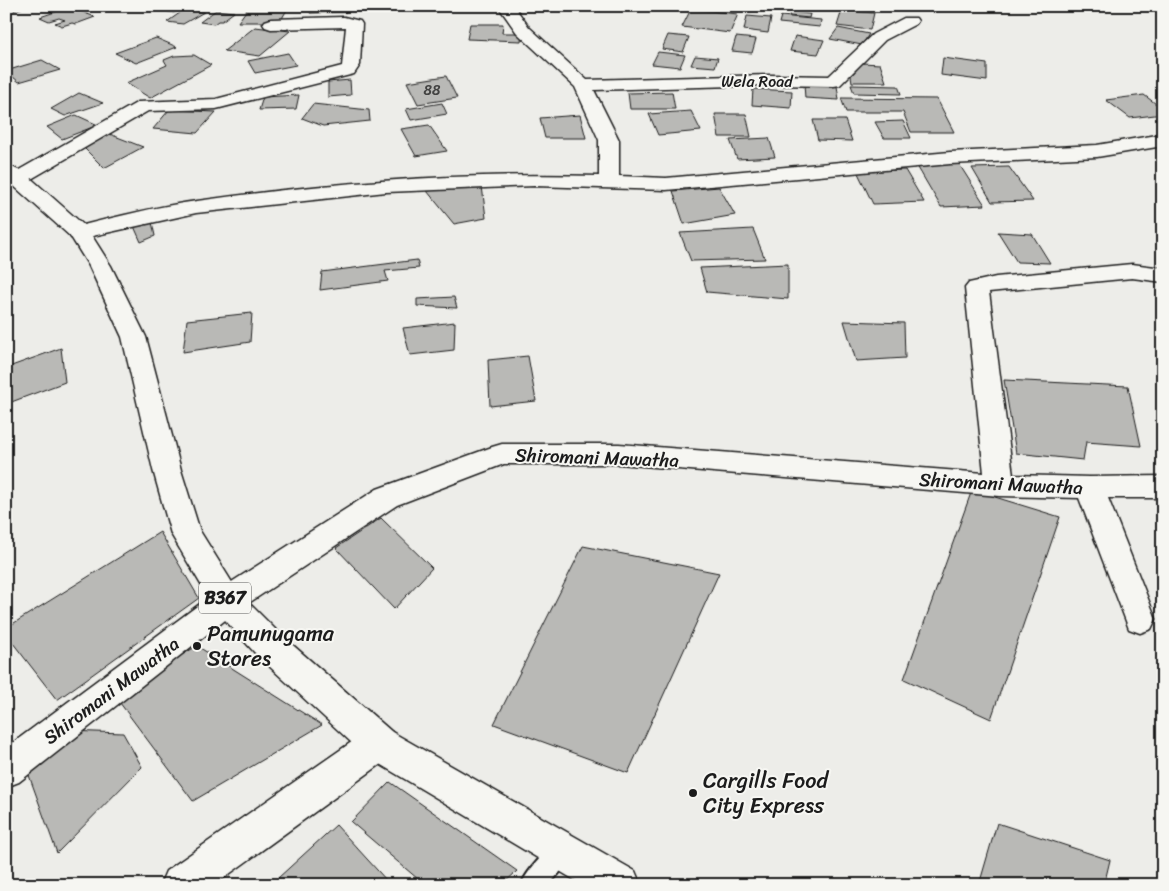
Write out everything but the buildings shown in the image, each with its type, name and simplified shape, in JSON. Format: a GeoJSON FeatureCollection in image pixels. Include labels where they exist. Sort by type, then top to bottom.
{"type":"FeatureCollection","features":[{"type":"Feature","properties":{"kind":"street"},"geometry":{"type":"LineString","coordinates":[[506,6],[523,30],[583,84],[609,140],[609,182]]}},
{"type":"Feature","properties":{"kind":"street","name":"Wela Road"},"geometry":{"type":"LineString","coordinates":[[583,84],[770,80],[834,82],[879,37],[910,20]]}},
{"type":"Feature","properties":{"kind":"street"},"geometry":{"type":"LineString","coordinates":[[13,174],[144,106],[216,104],[348,70],[351,65],[354,24],[344,22],[271,24]]}},
{"type":"Feature","properties":{"kind":"street"},"geometry":{"type":"LineString","coordinates":[[79,233],[196,207],[386,186],[535,180],[666,184],[950,158],[1097,151],[1163,140]]}},
{"type":"Feature","properties":{"kind":"street","name":"B367"},"geometry":{"type":"LineString","coordinates":[[13,174],[79,233],[100,266],[134,337],[167,470],[186,534],[227,602],[267,643],[379,744],[621,885]]}},
{"type":"Feature","properties":{"kind":"street"},"geometry":{"type":"LineString","coordinates":[[1000,485],[978,288],[996,284],[1132,271],[1163,275]]}},
{"type":"Feature","properties":{"kind":"street","name":"Shiromani Mawatha"},"geometry":{"type":"LineString","coordinates":[[6,770],[227,602],[387,497],[502,454],[619,454],[1000,485],[1090,488],[1163,487]]}},
{"type":"Feature","properties":{"kind":"street"},"geometry":{"type":"LineString","coordinates":[[1090,488],[1140,619]]}},
{"type":"Feature","properties":{"kind":"street"},"geometry":{"type":"LineString","coordinates":[[180,885],[379,744]]}},
{"type":"Feature","properties":{"kind":"lane"},"geometry":{"type":"LineString","coordinates":[[534,885],[563,851]]}},
{"type":"Feature","properties":{"kind":"place","name":"Pamunugama Stores"},"geometry":{"type":"Point","coordinates":[197,646]}},
{"type":"Feature","properties":{"kind":"place","name":"Cargills Food City Express"},"geometry":{"type":"Point","coordinates":[693,793]}}]}
